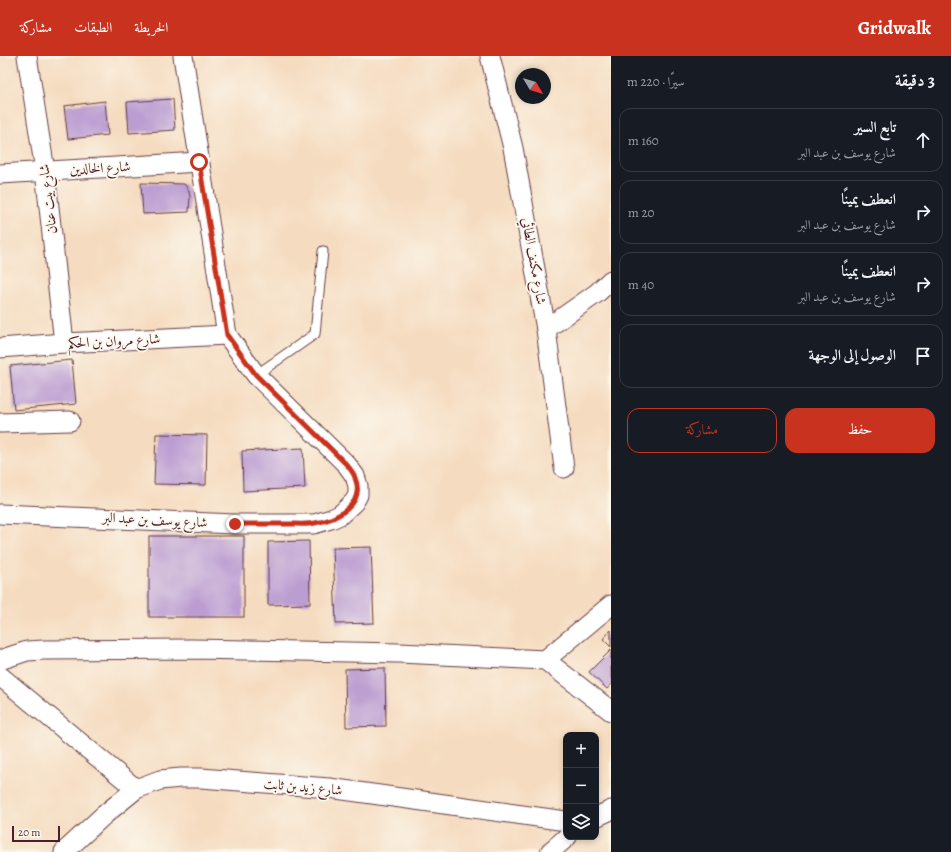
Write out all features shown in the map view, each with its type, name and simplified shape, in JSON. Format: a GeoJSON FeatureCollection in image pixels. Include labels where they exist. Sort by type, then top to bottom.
{"type":"FeatureCollection","features":[{"type":"Feature","properties":{"kind":"street","name":"شارع بيت عنان"},"geometry":{"type":"LineString","coordinates":[[27,56],[45,171],[64,343]]}},
{"type":"Feature","properties":{"kind":"street","name":"شارع يوسف بن عبد البر"},"geometry":{"type":"LineString","coordinates":[[0,514],[235,524],[314,524],[340,515],[354,502],[358,495],[358,486],[355,476],[347,465],[256,375],[227,335],[199,162],[184,56]]}},
{"type":"Feature","properties":{"kind":"street","name":"شارع مكنف الطائي"},"geometry":{"type":"LineString","coordinates":[[490,56],[514,148],[546,330],[564,468]]}},
{"type":"Feature","properties":{"kind":"street","name":"شارع الخالدين"},"geometry":{"type":"LineString","coordinates":[[0,174],[199,162]]}},
{"type":"Feature","properties":{"kind":"street"},"geometry":{"type":"LineString","coordinates":[[546,330],[597,293],[611,280]]}},
{"type":"Feature","properties":{"kind":"street","name":"شارع مروان بن الحكم"},"geometry":{"type":"LineString","coordinates":[[0,348],[64,343],[227,335]]}},
{"type":"Feature","properties":{"kind":"street"},"geometry":{"type":"LineString","coordinates":[[0,423],[70,421]]}},
{"type":"Feature","properties":{"kind":"street"},"geometry":{"type":"LineString","coordinates":[[545,660],[611,604]]}},
{"type":"Feature","properties":{"kind":"street"},"geometry":{"type":"LineString","coordinates":[[0,660],[27,652],[44,650],[191,649],[399,653],[545,660],[611,711]]}},
{"type":"Feature","properties":{"kind":"street"},"geometry":{"type":"LineString","coordinates":[[0,676],[136,789]]}},
{"type":"Feature","properties":{"kind":"street","name":"شارع زيد بن ثابت"},"geometry":{"type":"LineString","coordinates":[[64,852],[104,814],[136,789],[160,780],[181,778],[201,778],[329,788],[563,822]]}},
{"type":"Feature","properties":{"kind":"street"},"geometry":{"type":"LineString","coordinates":[[599,816],[611,810]]}},
{"type":"Feature","properties":{"kind":"street"},"geometry":{"type":"LineString","coordinates":[[550,852],[564,840]]}},
{"type":"Feature","properties":{"kind":"lane"},"geometry":{"type":"LineString","coordinates":[[256,375],[315,334],[323,251]]}},
{"type":"Feature","properties":{"kind":"building"},"geometry":{"type":"Polygon","coordinates":[[[173,99],[175,130],[129,133],[127,102],[173,99]]]}},
{"type":"Feature","properties":{"kind":"building"},"geometry":{"type":"Polygon","coordinates":[[[105,101],[108,135],[68,139],[64,106],[105,101]]]}},
{"type":"Feature","properties":{"kind":"building"},"geometry":{"type":"Polygon","coordinates":[[[141,183],[184,184],[188,189],[190,196],[189,212],[143,214],[141,183]]]}},
{"type":"Feature","properties":{"kind":"building"},"geometry":{"type":"Polygon","coordinates":[[[72,360],[76,404],[14,410],[10,366],[72,360]]]}},
{"type":"Feature","properties":{"kind":"building"},"geometry":{"type":"Polygon","coordinates":[[[156,434],[207,435],[206,485],[154,484],[156,434]]]}},
{"type":"Feature","properties":{"kind":"building"},"geometry":{"type":"Polygon","coordinates":[[[303,448],[305,488],[243,491],[242,451],[303,448]]]}},
{"type":"Feature","properties":{"kind":"building"},"geometry":{"type":"Polygon","coordinates":[[[149,536],[244,536],[244,617],[149,617],[149,536]]]}},
{"type":"Feature","properties":{"kind":"building"},"geometry":{"type":"Polygon","coordinates":[[[309,541],[310,604],[268,605],[268,542],[309,541]]]}},
{"type":"Feature","properties":{"kind":"building"},"geometry":{"type":"Polygon","coordinates":[[[371,547],[374,623],[336,624],[333,548],[371,547]]]}},
{"type":"Feature","properties":{"kind":"building"},"geometry":{"type":"Polygon","coordinates":[[[611,630],[611,647],[603,639],[611,630]]]}},
{"type":"Feature","properties":{"kind":"building"},"geometry":{"type":"Polygon","coordinates":[[[611,650],[611,685],[607,689],[589,672],[611,650]]]}},
{"type":"Feature","properties":{"kind":"building"},"geometry":{"type":"Polygon","coordinates":[[[385,668],[386,726],[346,727],[345,669],[385,668]]]}},
{"type":"Feature","properties":{"kind":"route"},"geometry":{"type":"LineString","coordinates":[[199,162],[227,335],[256,375],[347,465],[355,476],[358,486],[358,495],[354,502],[340,515],[331,519],[314,524],[235,524]]}}]}
